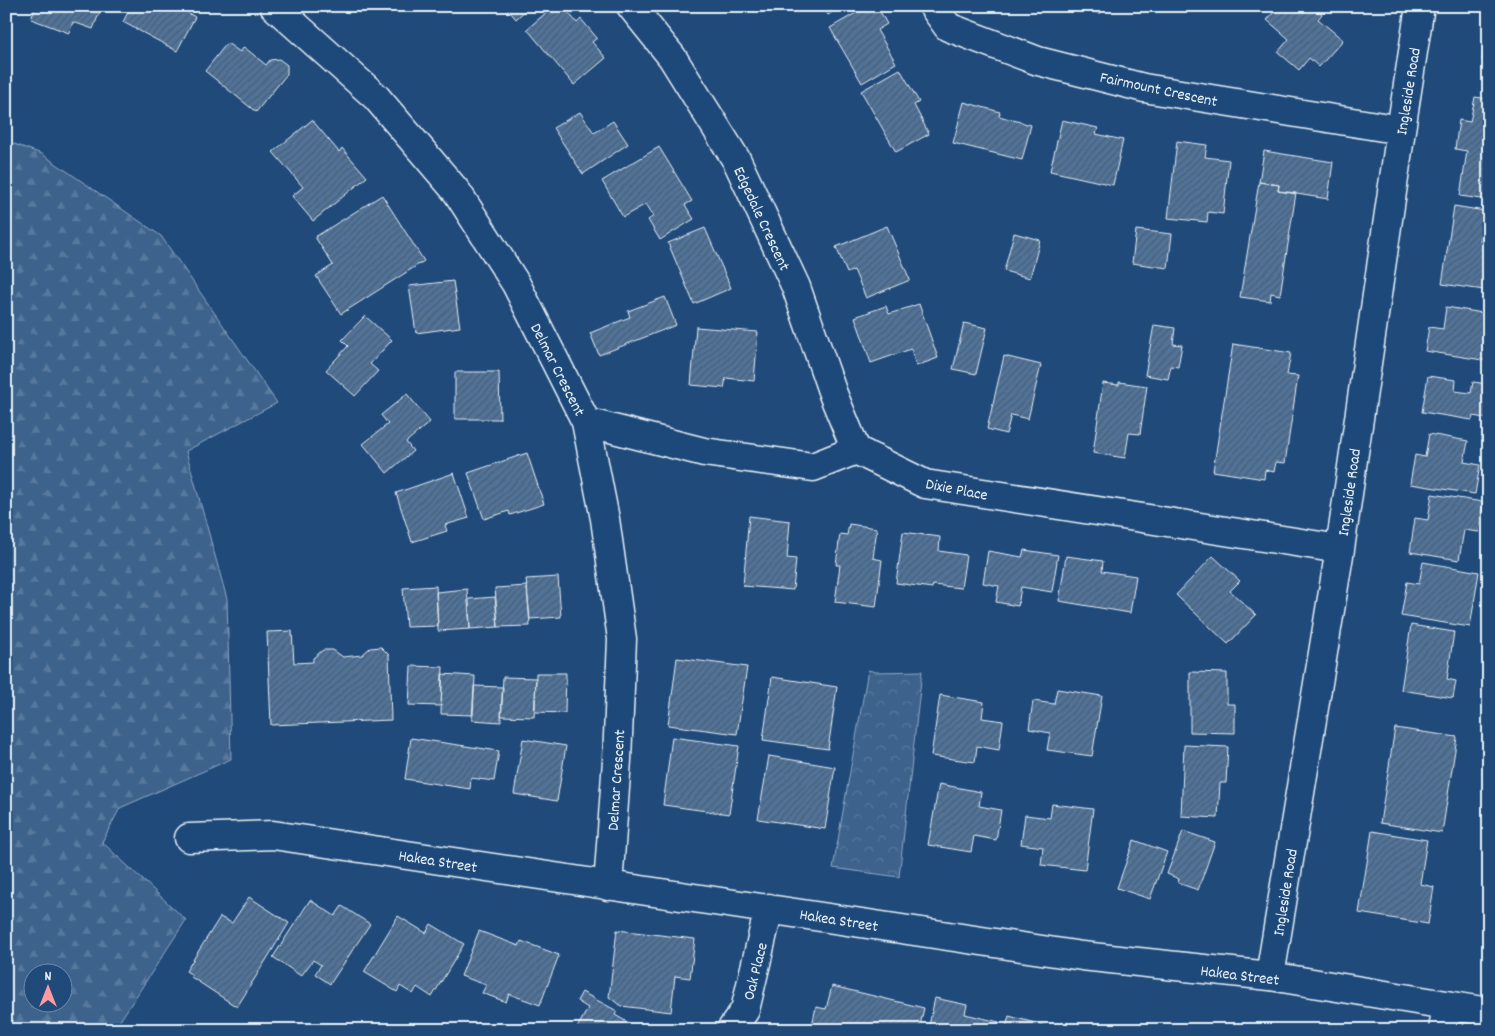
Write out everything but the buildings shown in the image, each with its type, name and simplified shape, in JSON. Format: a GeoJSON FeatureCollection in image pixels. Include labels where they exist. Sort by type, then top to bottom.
{"type":"FeatureCollection","features":[{"type":"Feature","properties":{"kind":"street","name":"Delmar Crescent"},"geometry":{"type":"LineString","coordinates":[[274,6],[376,97],[457,192],[516,284],[586,422],[605,519],[622,639],[617,760],[608,886]]}},
{"type":"Feature","properties":{"kind":"street","name":"Edgedale Crescent"},"geometry":{"type":"LineString","coordinates":[[631,6],[672,57],[737,161],[796,287],[833,394],[856,450]]}},
{"type":"Feature","properties":{"kind":"street","name":"Fairmount Crescent"},"geometry":{"type":"LineString","coordinates":[[933,6],[948,27],[1038,61],[1144,88],[1400,130]]}},
{"type":"Feature","properties":{"kind":"street","name":"Ingleside Road"},"geometry":{"type":"LineString","coordinates":[[1270,976],[1340,548],[1400,130],[1420,6]]}},
{"type":"Feature","properties":{"kind":"street"},"geometry":{"type":"LineString","coordinates":[[586,422],[704,452],[813,467],[856,450]]}},
{"type":"Feature","properties":{"kind":"street","name":"Dixie Place"},"geometry":{"type":"LineString","coordinates":[[856,450],[925,484],[1340,548]]}},
{"type":"Feature","properties":{"kind":"street","name":"Hakea Street"},"geometry":{"type":"LineString","coordinates":[[189,838],[274,835],[1082,956],[1270,976],[1445,1018],[1489,1012]]}},
{"type":"Feature","properties":{"kind":"street","name":"Oak Place"},"geometry":{"type":"LineString","coordinates":[[731,1030],[744,1010],[769,908]]}},
{"type":"Feature","properties":{"kind":"green space"},"geometry":{"type":"Polygon","coordinates":[[[6,141],[42,154],[161,236],[277,403],[186,451],[227,599],[231,759],[120,808],[102,842],[186,920],[114,1030],[6,1030],[6,141]]]}},
{"type":"Feature","properties":{"kind":"green space"},"geometry":{"type":"Polygon","coordinates":[[[868,670],[876,672],[922,671],[899,877],[833,868],[868,670]]]}}]}
